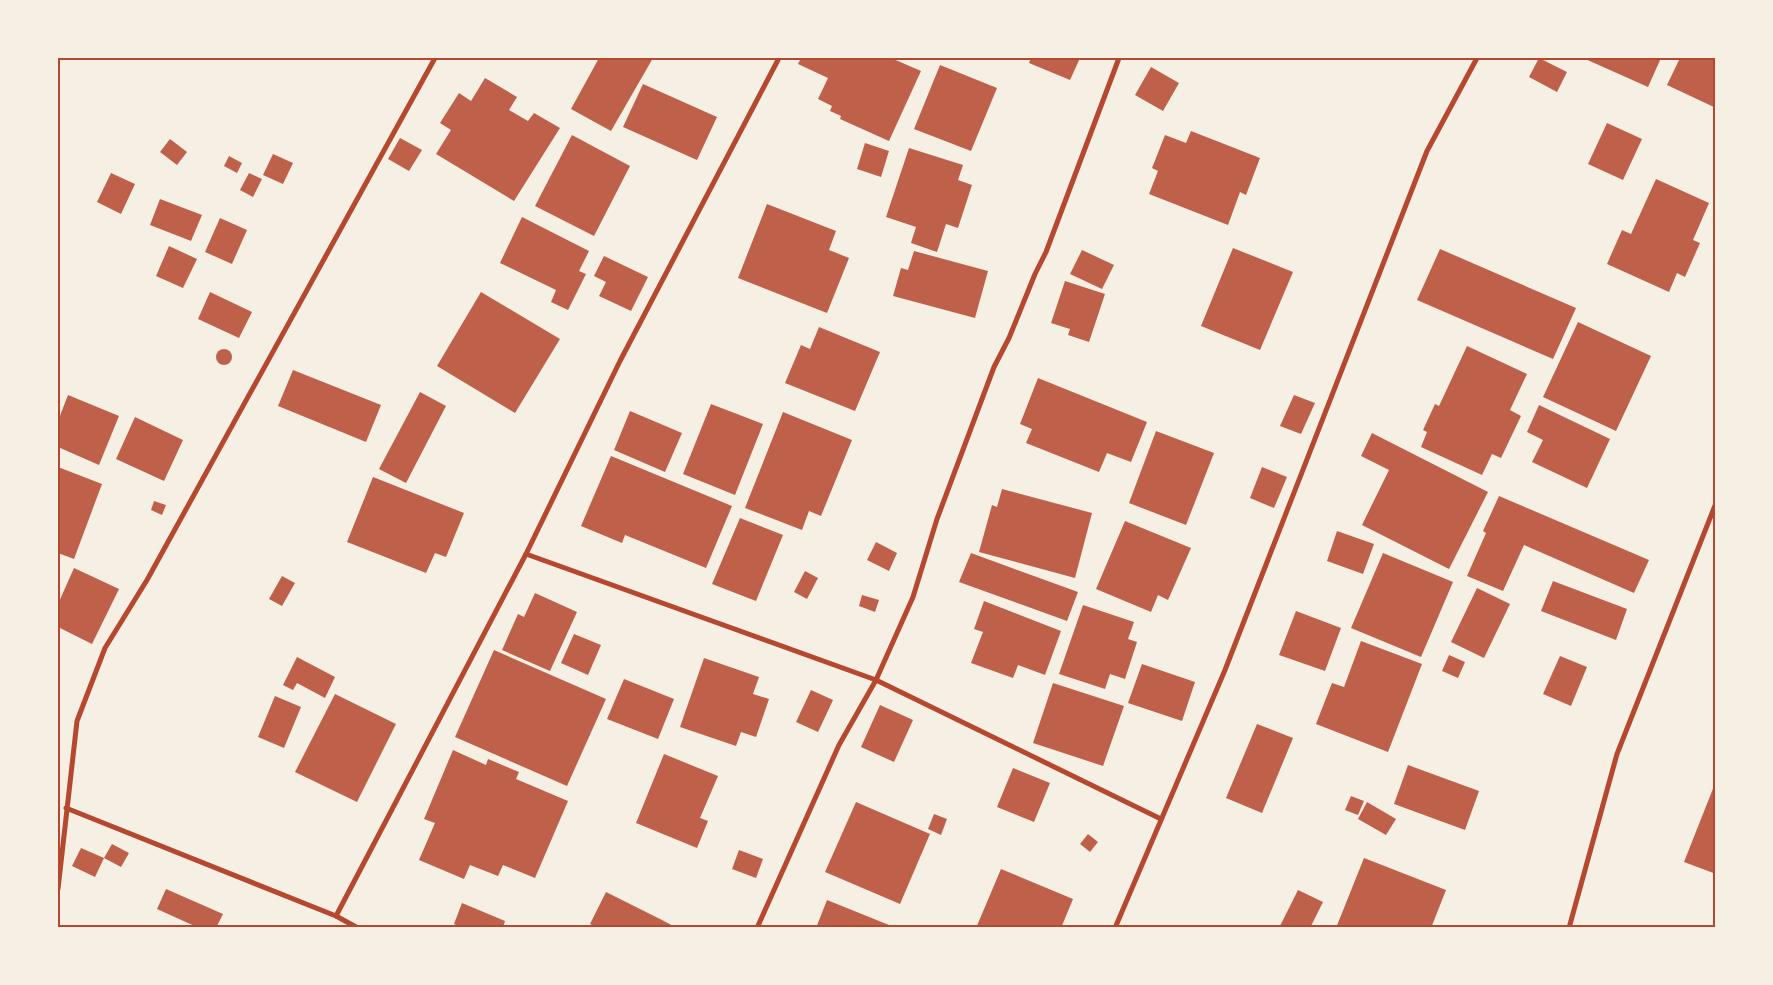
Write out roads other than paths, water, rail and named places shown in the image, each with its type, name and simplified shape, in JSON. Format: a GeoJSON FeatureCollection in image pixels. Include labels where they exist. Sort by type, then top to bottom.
{"type":"FeatureCollection","features":[{"type":"Feature","properties":{"kind":"street"},"geometry":{"type":"LineString","coordinates":[[58,889],[77,721],[105,648],[147,580],[435,58]]}},
{"type":"Feature","properties":{"kind":"street"},"geometry":{"type":"LineString","coordinates":[[336,916],[526,554],[620,361],[779,58]]}},
{"type":"Feature","properties":{"kind":"street"},"geometry":{"type":"LineString","coordinates":[[757,928],[839,745],[876,680],[913,597],[937,519],[994,367],[1009,338],[1046,252],[1119,58]]}},
{"type":"Feature","properties":{"kind":"street"},"geometry":{"type":"LineString","coordinates":[[1116,928],[1225,670],[1427,151],[1477,58]]}},
{"type":"Feature","properties":{"kind":"street"},"geometry":{"type":"LineString","coordinates":[[1569,928],[1617,754],[1716,503]]}},
{"type":"Feature","properties":{"kind":"street"},"geometry":{"type":"LineString","coordinates":[[526,554],[876,680],[1161,819]]}},
{"type":"Feature","properties":{"kind":"street"},"geometry":{"type":"LineString","coordinates":[[66,808],[336,916],[358,928]]}}]}
